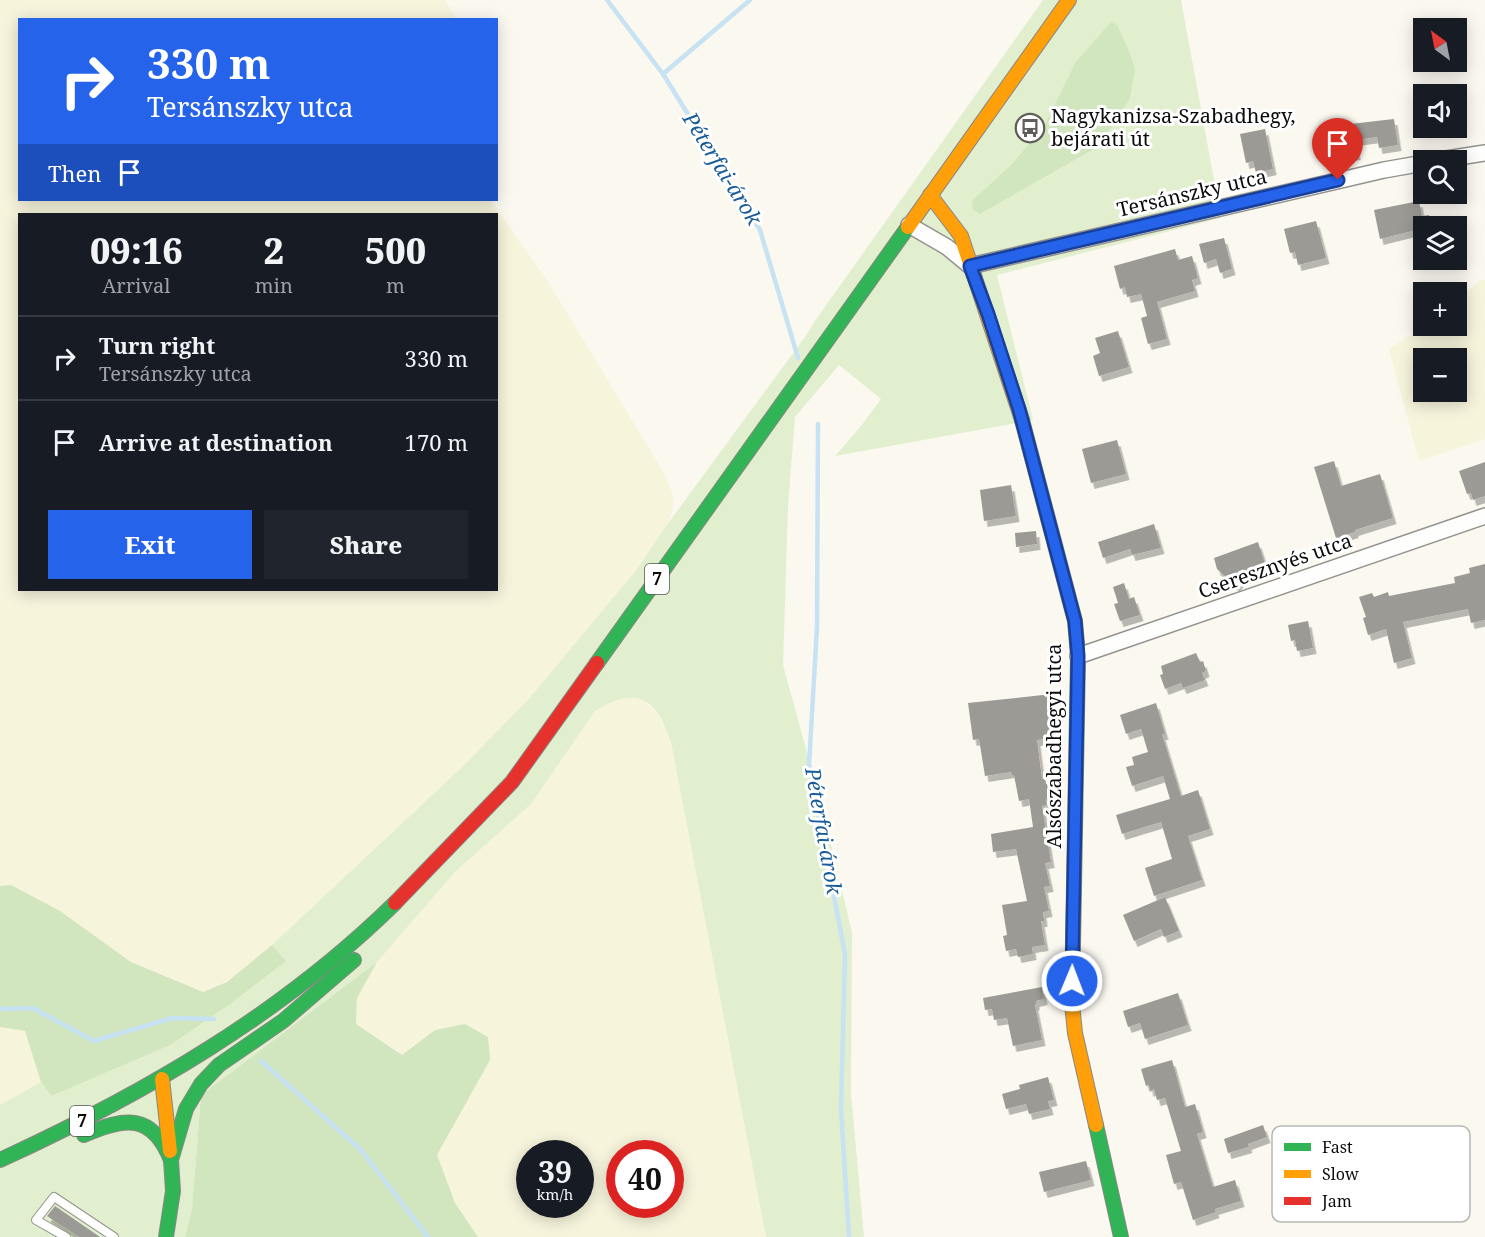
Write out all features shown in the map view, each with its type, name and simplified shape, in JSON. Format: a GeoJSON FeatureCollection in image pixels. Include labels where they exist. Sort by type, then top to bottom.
{"type":"FeatureCollection","features":[{"type":"Feature","properties":{"kind":"main road","name":"7"},"geometry":{"type":"LineString","coordinates":[[0,1160],[162,1078],[254,1017],[309,977],[404,895],[512,782],[1069,0]]}},
{"type":"Feature","properties":{"kind":"main road","name":"Alsószabadhegyi utca"},"geometry":{"type":"LineString","coordinates":[[930,195],[961,236],[988,314],[1019,409],[1075,621],[1078,656],[1072,1004],[1075,1033],[1121,1237]]}},
{"type":"Feature","properties":{"kind":"main road"},"geometry":{"type":"LineString","coordinates":[[171,1160],[186,1108],[201,1084],[219,1065],[283,1021],[365,950],[389,921],[404,895]]}},
{"type":"Feature","properties":{"kind":"main road"},"geometry":{"type":"LineString","coordinates":[[162,1078],[173,1191],[166,1237]]}},
{"type":"Feature","properties":{"kind":"main road"},"geometry":{"type":"LineString","coordinates":[[0,1173],[93,1131],[112,1124],[132,1121],[145,1126],[161,1139],[171,1160]]}},
{"type":"Feature","properties":{"kind":"street"},"geometry":{"type":"LineString","coordinates":[[1467,156],[1485,153]]}},
{"type":"Feature","properties":{"kind":"street","name":"Tersánszky utca"},"geometry":{"type":"LineString","coordinates":[[970,266],[1413,165]]}},
{"type":"Feature","properties":{"kind":"street","name":"Alsószabadhegyi utca"},"geometry":{"type":"LineString","coordinates":[[909,225],[947,247],[970,266]]}},
{"type":"Feature","properties":{"kind":"street","name":"Cseresznyés utca"},"geometry":{"type":"LineString","coordinates":[[1078,656],[1485,516]]}},
{"type":"Feature","properties":{"kind":"lane"},"geometry":{"type":"LineString","coordinates":[[66,1237],[36,1220],[54,1197],[114,1237]]}},
{"type":"Feature","properties":{"kind":"shaded area"},"geometry":{"type":"Polygon","coordinates":[[[0,0],[445,0],[455,18],[18,18],[18,201],[491,201],[547,280],[664,473],[674,503],[669,522],[634,573],[529,699],[460,769],[272,945],[227,982],[203,992],[131,962],[59,911],[11,885],[0,886],[0,0]]]}},
{"type":"Feature","properties":{"kind":"shaded area"},"geometry":{"type":"Polygon","coordinates":[[[1485,280],[1485,439],[1419,461],[1389,349],[1413,334],[1413,336],[1467,336],[1467,292],[1479,281],[1485,280]]]}},
{"type":"Feature","properties":{"kind":"shaded area"},"geometry":{"type":"Polygon","coordinates":[[[631,696],[643,700],[657,712],[671,742],[766,1237],[478,1237],[455,1203],[437,1155],[490,1060],[435,1030],[403,1055],[356,1024],[357,998],[377,962],[455,872],[531,804],[595,711],[631,696]]]}},
{"type":"Feature","properties":{"kind":"shaded area"},"geometry":{"type":"Polygon","coordinates":[[[0,1027],[25,1031],[41,1082],[0,1105],[0,1027]]]}},
{"type":"Feature","properties":{"kind":"green space"},"geometry":{"type":"Polygon","coordinates":[[[1043,0],[1181,0],[1221,218],[997,275],[1033,420],[835,456],[881,399],[839,365],[795,417],[788,505],[783,665],[820,800],[852,932],[851,1093],[864,1237],[766,1237],[671,742],[657,712],[650,705],[643,700],[627,698],[595,711],[531,804],[455,872],[377,962],[201,1095],[192,1209],[185,1237],[0,1237],[0,1105],[41,1082],[51,1096],[286,961],[272,945],[460,769],[529,699],[634,573],[1043,0]],[[1075,63],[1044,126],[1011,165],[980,214],[1096,148],[1111,128],[1075,63]]]}},
{"type":"Feature","properties":{"kind":"green space"},"geometry":{"type":"Polygon","coordinates":[[[1111,22],[1117,25],[1135,69],[1130,98],[1111,128],[1096,148],[980,214],[973,210],[972,201],[1011,165],[1044,126],[1075,63],[1111,22]]]}},
{"type":"Feature","properties":{"kind":"green space"},"geometry":{"type":"Polygon","coordinates":[[[11,885],[60,911],[131,962],[203,992],[227,982],[272,945],[286,961],[230,1004],[170,1045],[51,1096],[41,1082],[25,1031],[0,1027],[0,886],[11,885]]]}},
{"type":"Feature","properties":{"kind":"green space"},"geometry":{"type":"Polygon","coordinates":[[[377,962],[357,998],[356,1024],[402,1055],[435,1030],[465,1024],[488,1037],[490,1060],[437,1155],[455,1203],[478,1237],[185,1237],[192,1209],[201,1095],[377,962]]]}},
{"type":"Feature","properties":{"kind":"building"},"geometry":{"type":"Polygon","coordinates":[[[1394,119],[1398,145],[1379,148],[1377,137],[1355,140],[1357,154],[1329,158],[1324,127],[1394,119]]]}},
{"type":"Feature","properties":{"kind":"building"},"geometry":{"type":"Polygon","coordinates":[[[1265,129],[1273,169],[1256,173],[1253,161],[1246,163],[1240,134],[1265,129]]]}},
{"type":"Feature","properties":{"kind":"building"},"geometry":{"type":"Polygon","coordinates":[[[1413,202],[1420,204],[1422,216],[1413,216],[1413,231],[1380,239],[1374,210],[1413,202]]]}},
{"type":"Feature","properties":{"kind":"building"},"geometry":{"type":"Polygon","coordinates":[[[1316,221],[1326,258],[1298,265],[1295,252],[1290,253],[1284,229],[1316,221]]]}},
{"type":"Feature","properties":{"kind":"building"},"geometry":{"type":"Polygon","coordinates":[[[1224,238],[1232,269],[1220,273],[1216,259],[1204,263],[1199,244],[1224,238]]]}},
{"type":"Feature","properties":{"kind":"building"},"geometry":{"type":"Polygon","coordinates":[[[1175,249],[1178,260],[1192,256],[1198,278],[1192,280],[1195,291],[1157,302],[1167,339],[1148,344],[1141,318],[1147,316],[1141,294],[1127,297],[1125,287],[1120,289],[1114,266],[1175,249]]]}},
{"type":"Feature","properties":{"kind":"building"},"geometry":{"type":"Polygon","coordinates":[[[1118,331],[1129,367],[1099,376],[1093,356],[1100,353],[1095,338],[1118,331]]]}},
{"type":"Feature","properties":{"kind":"building"},"geometry":{"type":"Polygon","coordinates":[[[1117,440],[1126,474],[1091,483],[1082,449],[1117,440]]]}},
{"type":"Feature","properties":{"kind":"building"},"geometry":{"type":"Polygon","coordinates":[[[1334,461],[1341,486],[1380,474],[1393,518],[1336,538],[1314,467],[1334,461]]]}},
{"type":"Feature","properties":{"kind":"building"},"geometry":{"type":"Polygon","coordinates":[[[1485,462],[1485,496],[1473,500],[1471,493],[1467,494],[1459,471],[1485,462]]]}},
{"type":"Feature","properties":{"kind":"building"},"geometry":{"type":"Polygon","coordinates":[[[1011,485],[1016,516],[984,521],[980,490],[1011,485]]]}},
{"type":"Feature","properties":{"kind":"building"},"geometry":{"type":"Polygon","coordinates":[[[1154,524],[1161,548],[1132,555],[1130,549],[1103,558],[1098,542],[1154,524]]]}},
{"type":"Feature","properties":{"kind":"building"},"geometry":{"type":"Polygon","coordinates":[[[1036,531],[1037,544],[1016,547],[1015,533],[1036,531]]]}},
{"type":"Feature","properties":{"kind":"building"},"geometry":{"type":"Polygon","coordinates":[[[1258,542],[1266,567],[1246,574],[1236,586],[1217,569],[1214,558],[1258,542]]]}},
{"type":"Feature","properties":{"kind":"building"},"geometry":{"type":"Polygon","coordinates":[[[1485,564],[1485,620],[1471,623],[1468,609],[1403,622],[1412,658],[1394,663],[1386,629],[1368,635],[1363,618],[1366,617],[1359,597],[1372,593],[1374,597],[1388,592],[1389,596],[1455,583],[1454,577],[1470,573],[1469,568],[1485,564]]]}},
{"type":"Feature","properties":{"kind":"building"},"geometry":{"type":"Polygon","coordinates":[[[1124,583],[1129,599],[1134,597],[1140,615],[1120,621],[1114,604],[1118,603],[1113,587],[1124,583]]]}},
{"type":"Feature","properties":{"kind":"building"},"geometry":{"type":"Polygon","coordinates":[[[1308,621],[1313,648],[1297,651],[1295,640],[1291,641],[1288,625],[1308,621]]]}},
{"type":"Feature","properties":{"kind":"building"},"geometry":{"type":"Polygon","coordinates":[[[1196,653],[1200,662],[1203,661],[1206,671],[1202,673],[1205,680],[1183,688],[1181,683],[1165,689],[1160,675],[1163,674],[1161,666],[1196,653]]]}},
{"type":"Feature","properties":{"kind":"building"},"geometry":{"type":"Polygon","coordinates":[[[1052,694],[1054,710],[1051,710],[1055,737],[1037,740],[1042,779],[1045,778],[1046,784],[1055,782],[1058,797],[1046,799],[1047,805],[1042,806],[1051,862],[1045,863],[1050,886],[1044,887],[1049,911],[1043,912],[1044,921],[1041,921],[1045,945],[1032,947],[1033,954],[1018,957],[1016,949],[1006,951],[1003,936],[1007,935],[1002,905],[1027,901],[1016,849],[993,852],[991,834],[1033,827],[1029,799],[1019,801],[1014,775],[1012,776],[1011,772],[985,776],[979,739],[973,740],[968,703],[1052,694]]]}},
{"type":"Feature","properties":{"kind":"building"},"geometry":{"type":"Polygon","coordinates":[[[1156,703],[1165,734],[1162,734],[1181,796],[1198,790],[1210,829],[1188,836],[1202,880],[1154,896],[1145,868],[1172,859],[1161,822],[1122,834],[1116,815],[1170,799],[1163,776],[1132,786],[1126,767],[1134,765],[1132,757],[1148,752],[1141,729],[1126,734],[1120,715],[1156,703]]]}},
{"type":"Feature","properties":{"kind":"building"},"geometry":{"type":"Polygon","coordinates":[[[1165,897],[1179,931],[1164,937],[1161,929],[1134,941],[1123,915],[1165,897]]]}},
{"type":"Feature","properties":{"kind":"building"},"geometry":{"type":"Polygon","coordinates":[[[1042,987],[1044,999],[1036,1001],[1035,1005],[1042,1040],[1013,1046],[1007,1018],[994,1020],[992,1009],[985,1010],[983,998],[1042,987]]]}},
{"type":"Feature","properties":{"kind":"building"},"geometry":{"type":"Polygon","coordinates":[[[1178,993],[1188,1025],[1145,1039],[1140,1023],[1128,1027],[1123,1011],[1178,993]]]}},
{"type":"Feature","properties":{"kind":"building"},"geometry":{"type":"Polygon","coordinates":[[[1172,1060],[1185,1107],[1195,1104],[1203,1132],[1197,1134],[1213,1187],[1235,1180],[1241,1201],[1215,1209],[1216,1212],[1193,1220],[1181,1182],[1174,1184],[1166,1155],[1181,1151],[1165,1098],[1157,1100],[1154,1089],[1150,1091],[1149,1085],[1146,1086],[1141,1069],[1172,1060]]]}},
{"type":"Feature","properties":{"kind":"building"},"geometry":{"type":"Polygon","coordinates":[[[1048,1077],[1054,1100],[1048,1101],[1050,1109],[1029,1114],[1026,1104],[1006,1109],[1002,1094],[1020,1089],[1019,1085],[1048,1077]]]}},
{"type":"Feature","properties":{"kind":"building"},"geometry":{"type":"Polygon","coordinates":[[[1263,1125],[1267,1137],[1248,1144],[1249,1147],[1228,1153],[1224,1139],[1263,1125]]]}},
{"type":"Feature","properties":{"kind":"building"},"geometry":{"type":"Polygon","coordinates":[[[1086,1161],[1091,1180],[1044,1192],[1039,1172],[1086,1161]]]}},
{"type":"Feature","properties":{"kind":"building"},"geometry":{"type":"Polygon","coordinates":[[[55,1206],[100,1237],[79,1237],[47,1216],[55,1206]]]}},
{"type":"Feature","properties":{"kind":"waterway","name":"Péterfai-árok"},"geometry":{"type":"LineString","coordinates":[[607,0],[663,74],[760,230],[798,358]]}},
{"type":"Feature","properties":{"kind":"waterway"},"geometry":{"type":"LineString","coordinates":[[663,74],[750,0]]}},
{"type":"Feature","properties":{"kind":"waterway","name":"Péterfai-árok"},"geometry":{"type":"LineString","coordinates":[[818,424],[817,627],[809,765],[845,954],[841,1109],[849,1237]]}},
{"type":"Feature","properties":{"kind":"waterway"},"geometry":{"type":"LineString","coordinates":[[0,1009],[33,1008],[94,1041],[172,1018],[214,1019]]}},
{"type":"Feature","properties":{"kind":"waterway"},"geometry":{"type":"LineString","coordinates":[[261,1061],[361,1150],[428,1237]]}},
{"type":"Feature","properties":{"kind":"traffic: fast"},"geometry":{"type":"LineString","coordinates":[[597,663],[908,227]]}},
{"type":"Feature","properties":{"kind":"traffic: fast"},"geometry":{"type":"LineString","coordinates":[[1022,420],[1075,621],[1078,656],[1075,829]]}},
{"type":"Feature","properties":{"kind":"traffic: fast"},"geometry":{"type":"LineString","coordinates":[[0,1160],[107,1108],[209,1048],[306,981],[395,903]]}},
{"type":"Feature","properties":{"kind":"traffic: fast"},"geometry":{"type":"LineString","coordinates":[[171,1160],[186,1109],[201,1084],[219,1065],[283,1021],[354,960]]}},
{"type":"Feature","properties":{"kind":"traffic: fast"},"geometry":{"type":"LineString","coordinates":[[84,1135],[112,1125],[136,1123],[155,1134],[171,1160]]}},
{"type":"Feature","properties":{"kind":"traffic: fast"},"geometry":{"type":"LineString","coordinates":[[1096,1125],[1121,1237]]}},
{"type":"Feature","properties":{"kind":"traffic: fast"},"geometry":{"type":"LineString","coordinates":[[166,1237],[173,1191],[171,1160]]}},
{"type":"Feature","properties":{"kind":"traffic: slow"},"geometry":{"type":"LineString","coordinates":[[908,227],[1069,0]]}},
{"type":"Feature","properties":{"kind":"traffic: slow"},"geometry":{"type":"LineString","coordinates":[[930,195],[961,236],[1022,420]]}},
{"type":"Feature","properties":{"kind":"traffic: slow"},"geometry":{"type":"LineString","coordinates":[[1075,829],[1072,1004],[1075,1033],[1096,1125]]}},
{"type":"Feature","properties":{"kind":"traffic: slow"},"geometry":{"type":"LineString","coordinates":[[162,1079],[170,1151]]}},
{"type":"Feature","properties":{"kind":"traffic: jam"},"geometry":{"type":"LineString","coordinates":[[395,903],[512,782],[597,663]]}},
{"type":"Feature","properties":{"kind":"place","name":"Nagykanizsa-Szabadhegy, bejárati út"},"geometry":{"type":"Point","coordinates":[1030,128]}},
{"type":"Feature","properties":{"kind":"route"},"geometry":{"type":"LineString","coordinates":[[1072,981],[1078,656],[1075,621],[1019,409],[970,266],[1338,180]]}}]}
